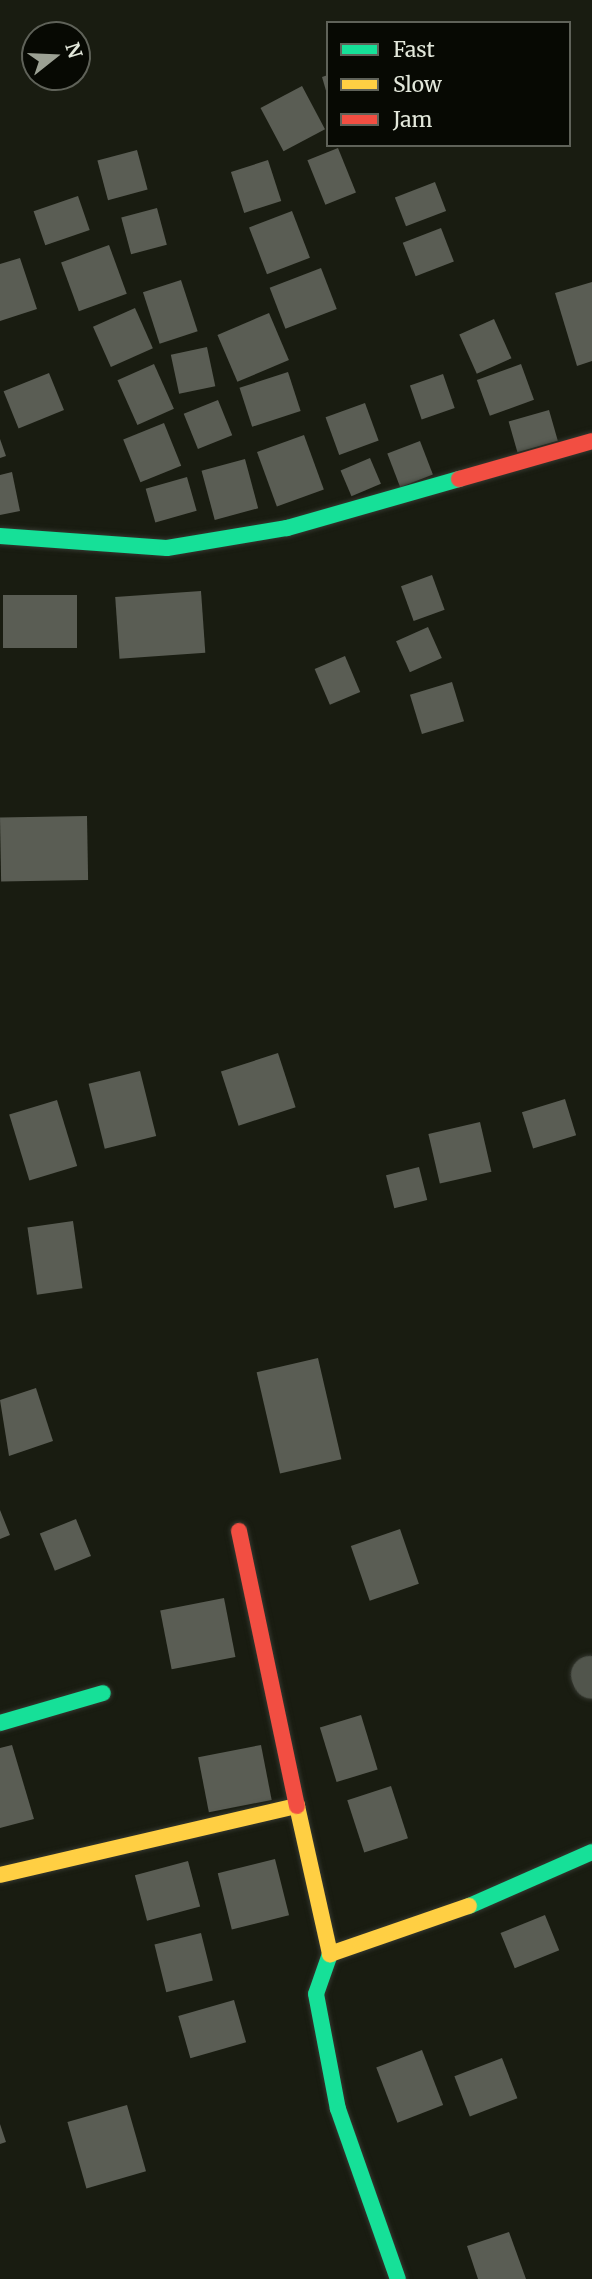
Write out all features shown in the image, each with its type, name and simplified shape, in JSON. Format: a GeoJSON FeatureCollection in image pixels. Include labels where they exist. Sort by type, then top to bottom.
{"type":"FeatureCollection","features":[{"type":"Feature","properties":{"kind":"street"},"geometry":{"type":"LineString","coordinates":[[0,536],[167,548],[287,528],[592,441]]}},
{"type":"Feature","properties":{"kind":"street"},"geometry":{"type":"LineString","coordinates":[[239,1531],[330,1954],[316,1994],[338,2109],[398,2279]]}},
{"type":"Feature","properties":{"kind":"street"},"geometry":{"type":"LineString","coordinates":[[0,1723],[103,1693]]}},
{"type":"Feature","properties":{"kind":"street"},"geometry":{"type":"LineString","coordinates":[[0,1875],[297,1806]]}},
{"type":"Feature","properties":{"kind":"street"},"geometry":{"type":"LineString","coordinates":[[330,1954],[523,1887],[592,1852]]}},
{"type":"Feature","properties":{"kind":"building"},"geometry":{"type":"Polygon","coordinates":[[[302,86],[325,129],[284,151],[261,108],[302,86]]]}},
{"type":"Feature","properties":{"kind":"building"},"geometry":{"type":"Polygon","coordinates":[[[338,148],[356,193],[325,205],[307,160],[338,148]]]}},
{"type":"Feature","properties":{"kind":"building"},"geometry":{"type":"Polygon","coordinates":[[[137,150],[148,190],[108,200],[97,161],[137,150]]]}},
{"type":"Feature","properties":{"kind":"building"},"geometry":{"type":"Polygon","coordinates":[[[268,160],[281,201],[244,213],[231,172],[268,160]]]}},
{"type":"Feature","properties":{"kind":"building"},"geometry":{"type":"Polygon","coordinates":[[[435,182],[446,211],[406,226],[395,197],[435,182]]]}},
{"type":"Feature","properties":{"kind":"building"},"geometry":{"type":"Polygon","coordinates":[[[78,196],[90,230],[45,245],[34,211],[78,196]]]}},
{"type":"Feature","properties":{"kind":"building"},"geometry":{"type":"Polygon","coordinates":[[[157,208],[167,245],[131,254],[121,218],[157,208]]]}},
{"type":"Feature","properties":{"kind":"building"},"geometry":{"type":"Polygon","coordinates":[[[292,211],[310,258],[267,274],[249,227],[292,211]]]}},
{"type":"Feature","properties":{"kind":"building"},"geometry":{"type":"Polygon","coordinates":[[[441,228],[454,262],[416,276],[403,243],[441,228]]]}},
{"type":"Feature","properties":{"kind":"building"},"geometry":{"type":"Polygon","coordinates":[[[109,245],[127,294],[79,311],[61,262],[109,245]]]}},
{"type":"Feature","properties":{"kind":"building"},"geometry":{"type":"Polygon","coordinates":[[[20,258],[37,309],[0,321],[0,264],[20,258]]]}},
{"type":"Feature","properties":{"kind":"building"},"geometry":{"type":"Polygon","coordinates":[[[321,268],[337,309],[285,329],[270,288],[321,268]]]}},
{"type":"Feature","properties":{"kind":"building"},"geometry":{"type":"Polygon","coordinates":[[[181,280],[198,331],[160,344],[143,292],[181,280]]]}},
{"type":"Feature","properties":{"kind":"building"},"geometry":{"type":"Polygon","coordinates":[[[592,282],[592,361],[577,366],[555,293],[592,282]]]}},
{"type":"Feature","properties":{"kind":"building"},"geometry":{"type":"Polygon","coordinates":[[[135,308],[153,348],[111,367],[93,327],[135,308]]]}},
{"type":"Feature","properties":{"kind":"building"},"geometry":{"type":"Polygon","coordinates":[[[269,313],[289,360],[237,382],[217,335],[269,313]]]}},
{"type":"Feature","properties":{"kind":"building"},"geometry":{"type":"Polygon","coordinates":[[[494,319],[511,358],[477,374],[459,334],[494,319]]]}},
{"type":"Feature","properties":{"kind":"building"},"geometry":{"type":"Polygon","coordinates":[[[207,347],[215,386],[179,394],[171,355],[207,347]]]}},
{"type":"Feature","properties":{"kind":"building"},"geometry":{"type":"Polygon","coordinates":[[[154,364],[174,409],[137,425],[117,380],[154,364]]]}},
{"type":"Feature","properties":{"kind":"building"},"geometry":{"type":"Polygon","coordinates":[[[521,364],[534,400],[490,416],[477,380],[521,364]]]}},
{"type":"Feature","properties":{"kind":"building"},"geometry":{"type":"Polygon","coordinates":[[[288,372],[301,411],[252,427],[239,388],[288,372]]]}},
{"type":"Feature","properties":{"kind":"building"},"geometry":{"type":"Polygon","coordinates":[[[49,373],[64,410],[19,428],[4,391],[49,373]]]}},
{"type":"Feature","properties":{"kind":"building"},"geometry":{"type":"Polygon","coordinates":[[[443,374],[455,408],[422,419],[410,385],[443,374]]]}},
{"type":"Feature","properties":{"kind":"building"},"geometry":{"type":"Polygon","coordinates":[[[218,400],[232,435],[198,449],[184,414],[218,400]]]}},
{"type":"Feature","properties":{"kind":"building"},"geometry":{"type":"Polygon","coordinates":[[[365,403],[379,441],[339,455],[326,417],[365,403]]]}},
{"type":"Feature","properties":{"kind":"building"},"geometry":{"type":"Polygon","coordinates":[[[549,410],[558,441],[517,452],[509,422],[549,410]]]}},
{"type":"Feature","properties":{"kind":"building"},"geometry":{"type":"Polygon","coordinates":[[[164,423],[181,466],[140,482],[123,439],[164,423]]]}},
{"type":"Feature","properties":{"kind":"building"},"geometry":{"type":"Polygon","coordinates":[[[304,435],[324,490],[277,507],[257,452],[304,435]]]}},
{"type":"Feature","properties":{"kind":"building"},"geometry":{"type":"Polygon","coordinates":[[[0,439],[6,456],[0,458],[0,439]]]}},
{"type":"Feature","properties":{"kind":"building"},"geometry":{"type":"Polygon","coordinates":[[[420,441],[433,475],[400,487],[387,454],[420,441]]]}},
{"type":"Feature","properties":{"kind":"building"},"geometry":{"type":"Polygon","coordinates":[[[370,458],[381,484],[351,496],[341,471],[370,458]]]}},
{"type":"Feature","properties":{"kind":"building"},"geometry":{"type":"Polygon","coordinates":[[[245,459],[258,508],[215,520],[202,471],[245,459]]]}},
{"type":"Feature","properties":{"kind":"building"},"geometry":{"type":"Polygon","coordinates":[[[12,472],[20,511],[0,515],[0,475],[12,472]]]}},
{"type":"Feature","properties":{"kind":"building"},"geometry":{"type":"Polygon","coordinates":[[[187,477],[197,511],[155,522],[146,489],[187,477]]]}},
{"type":"Feature","properties":{"kind":"building"},"geometry":{"type":"Polygon","coordinates":[[[432,575],[445,610],[414,621],[401,586],[432,575]]]}},
{"type":"Feature","properties":{"kind":"building"},"geometry":{"type":"Polygon","coordinates":[[[201,591],[205,653],[120,659],[115,597],[201,591]]]}},
{"type":"Feature","properties":{"kind":"building"},"geometry":{"type":"Polygon","coordinates":[[[3,595],[77,595],[77,648],[3,648],[3,595]]]}},
{"type":"Feature","properties":{"kind":"building"},"geometry":{"type":"Polygon","coordinates":[[[428,627],[442,658],[410,672],[396,641],[428,627]]]}},
{"type":"Feature","properties":{"kind":"building"},"geometry":{"type":"Polygon","coordinates":[[[345,656],[360,692],[330,705],[315,669],[345,656]]]}},
{"type":"Feature","properties":{"kind":"building"},"geometry":{"type":"Polygon","coordinates":[[[452,682],[464,721],[422,734],[410,695],[452,682]]]}},
{"type":"Feature","properties":{"kind":"building"},"geometry":{"type":"Polygon","coordinates":[[[87,816],[88,880],[1,882],[0,818],[87,816]]]}},
{"type":"Feature","properties":{"kind":"building"},"geometry":{"type":"Polygon","coordinates":[[[278,1053],[296,1107],[239,1126],[221,1072],[278,1053]]]}},
{"type":"Feature","properties":{"kind":"building"},"geometry":{"type":"Polygon","coordinates":[[[140,1071],[156,1136],[105,1149],[89,1084],[140,1071]]]}},
{"type":"Feature","properties":{"kind":"building"},"geometry":{"type":"Polygon","coordinates":[[[565,1099],[576,1135],[533,1148],[522,1112],[565,1099]]]}},
{"type":"Feature","properties":{"kind":"building"},"geometry":{"type":"Polygon","coordinates":[[[57,1100],[77,1166],[29,1181],[9,1115],[57,1100]]]}},
{"type":"Feature","properties":{"kind":"building"},"geometry":{"type":"Polygon","coordinates":[[[480,1122],[491,1172],[440,1184],[428,1134],[480,1122]]]}},
{"type":"Feature","properties":{"kind":"building"},"geometry":{"type":"Polygon","coordinates":[[[419,1167],[427,1200],[394,1208],[386,1175],[419,1167]]]}},
{"type":"Feature","properties":{"kind":"building"},"geometry":{"type":"Polygon","coordinates":[[[73,1221],[82,1288],[37,1295],[27,1227],[73,1221]]]}},
{"type":"Feature","properties":{"kind":"building"},"geometry":{"type":"Polygon","coordinates":[[[318,1358],[341,1459],[280,1474],[257,1372],[318,1358]]]}},
{"type":"Feature","properties":{"kind":"building"},"geometry":{"type":"Polygon","coordinates":[[[36,1388],[53,1441],[9,1456],[0,1400],[36,1388]]]}},
{"type":"Feature","properties":{"kind":"building"},"geometry":{"type":"Polygon","coordinates":[[[0,1510],[10,1535],[0,1539],[0,1510]]]}},
{"type":"Feature","properties":{"kind":"building"},"geometry":{"type":"Polygon","coordinates":[[[76,1519],[91,1556],[55,1571],[40,1534],[76,1519]]]}},
{"type":"Feature","properties":{"kind":"building"},"geometry":{"type":"Polygon","coordinates":[[[400,1529],[419,1584],[370,1601],[351,1546],[400,1529]]]}},
{"type":"Feature","properties":{"kind":"building"},"geometry":{"type":"Polygon","coordinates":[[[224,1598],[235,1657],[172,1669],[160,1610],[224,1598]]]}},
{"type":"Feature","properties":{"kind":"building"},"geometry":{"type":"Polygon","coordinates":[[[361,1715],[378,1770],[337,1782],[320,1728],[361,1715]]]}},
{"type":"Feature","properties":{"kind":"building"},"geometry":{"type":"Polygon","coordinates":[[[12,1745],[34,1819],[0,1828],[0,1748],[12,1745]]]}},
{"type":"Feature","properties":{"kind":"building"},"geometry":{"type":"Polygon","coordinates":[[[261,1745],[272,1800],[209,1812],[198,1757],[261,1745]]]}},
{"type":"Feature","properties":{"kind":"building"},"geometry":{"type":"Polygon","coordinates":[[[391,1786],[408,1838],[364,1853],[347,1800],[391,1786]]]}},
{"type":"Feature","properties":{"kind":"building"},"geometry":{"type":"Polygon","coordinates":[[[275,1859],[289,1915],[232,1930],[218,1873],[275,1859]]]}},
{"type":"Feature","properties":{"kind":"building"},"geometry":{"type":"Polygon","coordinates":[[[188,1861],[200,1906],[147,1921],[135,1875],[188,1861]]]}},
{"type":"Feature","properties":{"kind":"building"},"geometry":{"type":"Polygon","coordinates":[[[545,1915],[559,1950],[515,1968],[500,1933],[545,1915]]]}},
{"type":"Feature","properties":{"kind":"building"},"geometry":{"type":"Polygon","coordinates":[[[201,1933],[213,1981],[166,1992],[154,1945],[201,1933]]]}},
{"type":"Feature","properties":{"kind":"building"},"geometry":{"type":"Polygon","coordinates":[[[234,2000],[246,2042],[190,2058],[178,2016],[234,2000]]]}},
{"type":"Feature","properties":{"kind":"building"},"geometry":{"type":"Polygon","coordinates":[[[422,2050],[443,2105],[397,2123],[376,2068],[422,2050]]]}},
{"type":"Feature","properties":{"kind":"building"},"geometry":{"type":"Polygon","coordinates":[[[502,2058],[517,2098],[470,2116],[454,2076],[502,2058]]]}},
{"type":"Feature","properties":{"kind":"building"},"geometry":{"type":"Polygon","coordinates":[[[127,2105],[146,2171],[86,2188],[67,2122],[127,2105]]]}},
{"type":"Feature","properties":{"kind":"building"},"geometry":{"type":"Polygon","coordinates":[[[0,2124],[6,2142],[0,2144],[0,2124]]]}},
{"type":"Feature","properties":{"kind":"building"},"geometry":{"type":"Polygon","coordinates":[[[509,2232],[526,2279],[478,2279],[467,2246],[509,2232]]]}},
{"type":"Feature","properties":{"kind":"traffic: fast"},"geometry":{"type":"LineString","coordinates":[[0,536],[167,548],[287,528],[459,479]]}},
{"type":"Feature","properties":{"kind":"traffic: fast"},"geometry":{"type":"LineString","coordinates":[[0,1723],[103,1693]]}},
{"type":"Feature","properties":{"kind":"traffic: fast"},"geometry":{"type":"LineString","coordinates":[[469,1906],[592,1852]]}},
{"type":"Feature","properties":{"kind":"traffic: fast"},"geometry":{"type":"LineString","coordinates":[[330,1954],[316,1994],[338,2109],[398,2279]]}},
{"type":"Feature","properties":{"kind":"traffic: slow"},"geometry":{"type":"LineString","coordinates":[[0,1875],[297,1806],[330,1954],[469,1906]]}},
{"type":"Feature","properties":{"kind":"traffic: jam"},"geometry":{"type":"LineString","coordinates":[[459,479],[592,441]]}},
{"type":"Feature","properties":{"kind":"traffic: jam"},"geometry":{"type":"LineString","coordinates":[[239,1531],[297,1806]]}}]}
